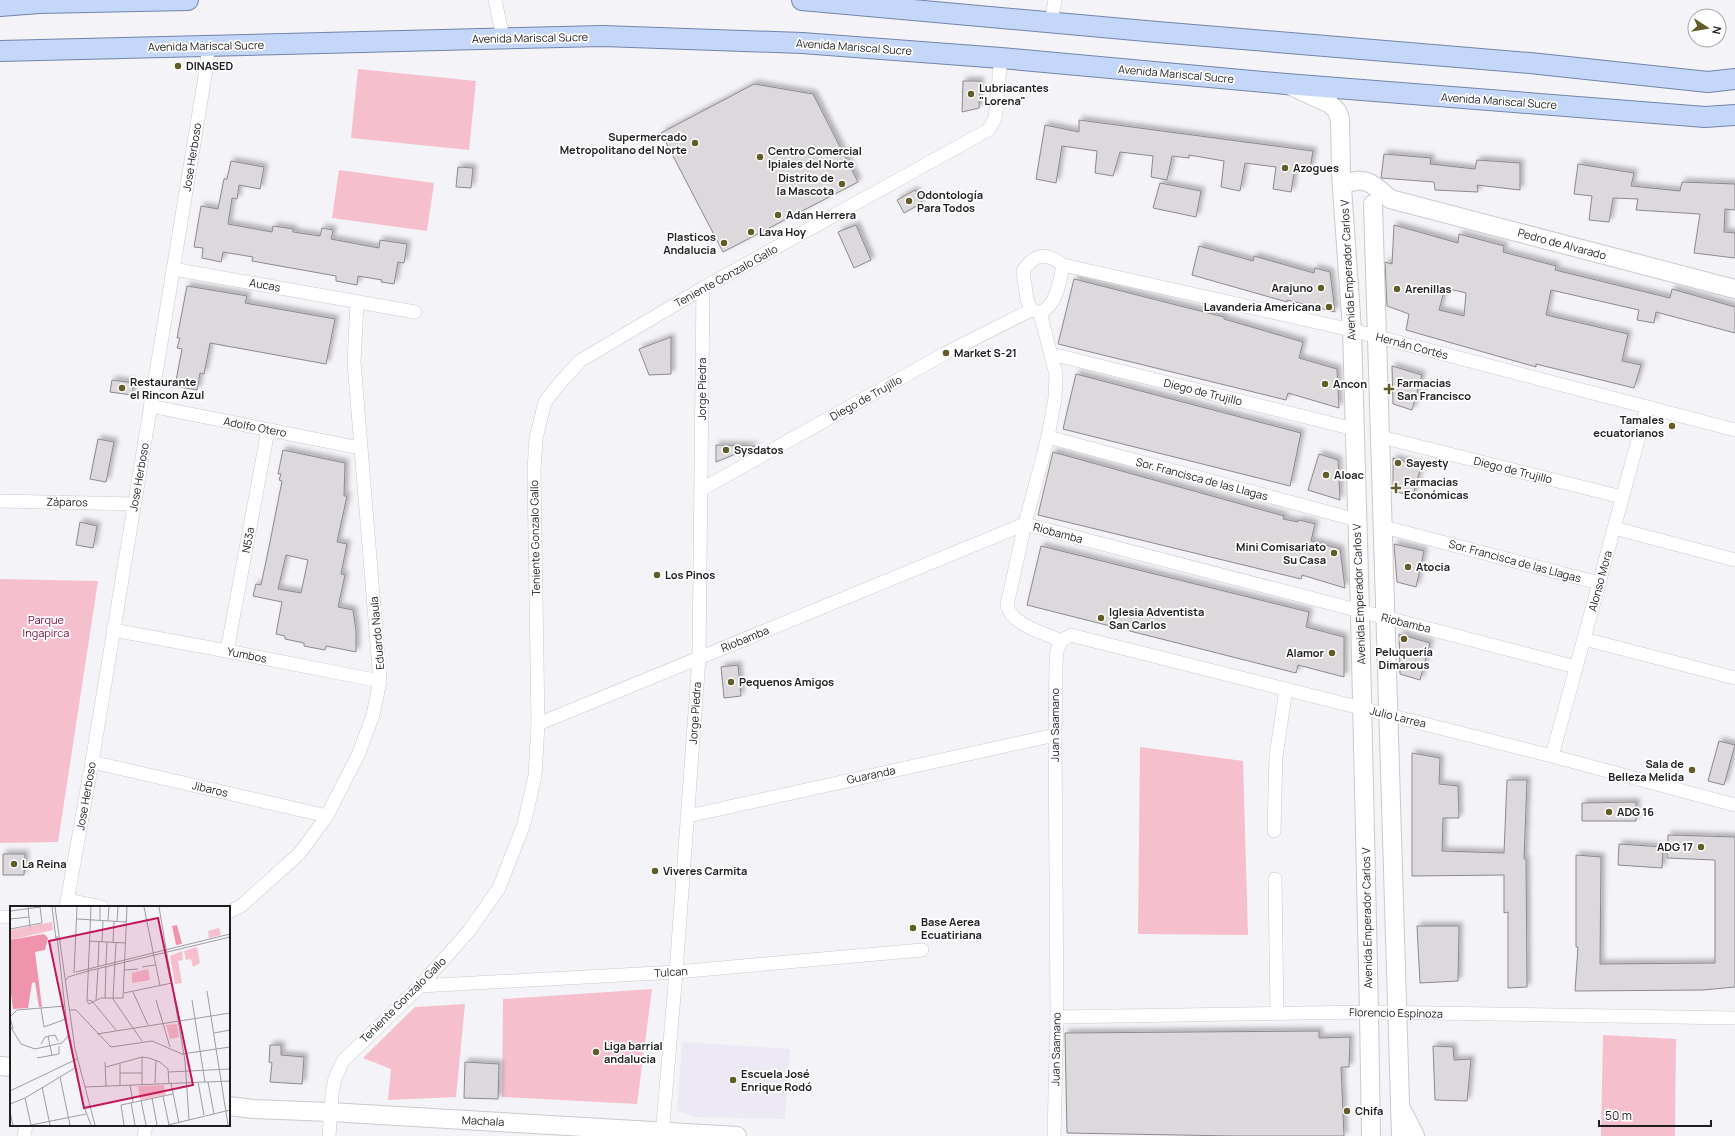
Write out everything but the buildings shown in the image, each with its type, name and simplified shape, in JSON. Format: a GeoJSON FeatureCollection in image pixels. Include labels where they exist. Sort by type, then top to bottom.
{"type":"FeatureCollection","features":[{"type":"Feature","properties":{"kind":"main road"},"geometry":{"type":"LineString","coordinates":[[0,6],[39,3],[188,0]]}},
{"type":"Feature","properties":{"kind":"main road"},"geometry":{"type":"LineString","coordinates":[[802,0],[919,5],[1051,22],[1530,63],[1708,82],[1735,91]]}},
{"type":"Feature","properties":{"kind":"main road","name":"Avenida Mariscal Sucre"},"geometry":{"type":"LineString","coordinates":[[0,51],[603,36],[802,43],[1001,58],[1286,84],[1705,117],[1735,115]]}},
{"type":"Feature","properties":{"kind":"main road"},"geometry":{"type":"LineString","coordinates":[[1708,82],[1735,79]]}},
{"type":"Feature","properties":{"kind":"main road","name":"Avenida Emperador Carlos V"},"geometry":{"type":"LineString","coordinates":[[1286,84],[1330,104],[1337,111],[1340,119],[1352,330],[1363,708],[1370,1136]]}},
{"type":"Feature","properties":{"kind":"main road","name":"Avenida Mariscal Sucre"},"geometry":{"type":"LineString","coordinates":[[1705,117],[1735,127]]}},
{"type":"Feature","properties":{"kind":"main road","name":"Pedro de Alvarado"},"geometry":{"type":"LineString","coordinates":[[1343,192],[1354,180],[1365,181],[1375,186],[1382,201],[1735,289]]}},
{"type":"Feature","properties":{"kind":"main road"},"geometry":{"type":"LineString","coordinates":[[1382,201],[1378,337],[1401,1136]]}},
{"type":"Feature","properties":{"kind":"main road"},"geometry":{"type":"LineString","coordinates":[[0,1066],[10,1067]]}},
{"type":"Feature","properties":{"kind":"main road","name":"Machala"},"geometry":{"type":"LineString","coordinates":[[230,1106],[253,1109],[330,1112],[662,1134],[737,1136]]}},
{"type":"Feature","properties":{"kind":"main road"},"geometry":{"type":"LineString","coordinates":[[1400,1106],[1415,1136]]}},
{"type":"Feature","properties":{"kind":"street"},"geometry":{"type":"LineString","coordinates":[[495,0],[504,38]]}},
{"type":"Feature","properties":{"kind":"street"},"geometry":{"type":"LineString","coordinates":[[1051,22],[1055,0]]}},
{"type":"Feature","properties":{"kind":"street","name":"Jose Herboso"},"geometry":{"type":"LineString","coordinates":[[67,903],[92,762],[207,64],[208,46]]}},
{"type":"Feature","properties":{"kind":"street","name":"Teniente Gonzalo Gallo"},"geometry":{"type":"LineString","coordinates":[[329,1136],[330,1112],[335,1078],[344,1061],[358,1045],[420,986],[469,931],[499,888],[524,824],[535,776],[538,724],[534,471],[536,438],[545,402],[580,361],[703,288],[988,130],[992,126],[996,109],[1001,58]]}},
{"type":"Feature","properties":{"kind":"street"},"geometry":{"type":"LineString","coordinates":[[1036,311],[1046,310],[1051,304],[1060,282],[1063,265],[1053,258],[1043,256],[1029,261],[1023,271],[1027,299],[1036,311],[1052,354],[1056,374],[1056,390],[1048,437],[1007,600],[1008,611],[1016,621],[1061,641]]}},
{"type":"Feature","properties":{"kind":"street","name":"Hernán Cortés"},"geometry":{"type":"LineString","coordinates":[[1063,265],[1352,330],[1735,430]]}},
{"type":"Feature","properties":{"kind":"street","name":"Aucas"},"geometry":{"type":"LineString","coordinates":[[173,269],[415,312]]}},
{"type":"Feature","properties":{"kind":"street","name":"Jorge Piedra"},"geometry":{"type":"LineString","coordinates":[[662,1134],[700,658],[703,288]]}},
{"type":"Feature","properties":{"kind":"street","name":"Eduardo Naula"},"geometry":{"type":"LineString","coordinates":[[230,912],[241,906],[299,854],[327,816],[359,753],[373,715],[380,681],[354,362],[357,302]]}},
{"type":"Feature","properties":{"kind":"street","name":"Diego de Trujillo"},"geometry":{"type":"LineString","coordinates":[[702,489],[946,353],[1036,311]]}},
{"type":"Feature","properties":{"kind":"street","name":"Diego de Trujillo"},"geometry":{"type":"LineString","coordinates":[[1052,354],[1354,430]]}},
{"type":"Feature","properties":{"kind":"street","name":"Adolfo Otero"},"geometry":{"type":"LineString","coordinates":[[150,406],[360,448]]}},
{"type":"Feature","properties":{"kind":"street","name":"Alonso Mora"},"geometry":{"type":"LineString","coordinates":[[1552,756],[1647,407]]}},
{"type":"Feature","properties":{"kind":"street","name":"N53a"},"geometry":{"type":"LineString","coordinates":[[227,650],[268,430]]}},
{"type":"Feature","properties":{"kind":"street","name":"Diego de Trujillo"},"geometry":{"type":"LineString","coordinates":[[1381,436],[1622,497]]}},
{"type":"Feature","properties":{"kind":"street","name":"Sor. Francisca de las Llagas"},"geometry":{"type":"LineString","coordinates":[[1048,437],[1357,520]]}},
{"type":"Feature","properties":{"kind":"street","name":"Záparos"},"geometry":{"type":"LineString","coordinates":[[0,501],[134,504]]}},
{"type":"Feature","properties":{"kind":"street","name":"Riobamba"},"geometry":{"type":"LineString","coordinates":[[538,724],[1025,524],[1576,667]]}},
{"type":"Feature","properties":{"kind":"street","name":"Sor. Francisca de las Llagas"},"geometry":{"type":"LineString","coordinates":[[1384,527],[1599,583]]}},
{"type":"Feature","properties":{"kind":"street"},"geometry":{"type":"LineString","coordinates":[[1614,528],[1735,560]]}},
{"type":"Feature","properties":{"kind":"street","name":"Yumbos"},"geometry":{"type":"LineString","coordinates":[[113,630],[227,650],[380,681]]}},
{"type":"Feature","properties":{"kind":"street","name":"Julio Larrea"},"geometry":{"type":"LineString","coordinates":[[1061,641],[1071,635],[1552,756],[1735,805]]}},
{"type":"Feature","properties":{"kind":"street"},"geometry":{"type":"LineString","coordinates":[[1584,639],[1735,678]]}},
{"type":"Feature","properties":{"kind":"street","name":"Juan Saamano"},"geometry":{"type":"LineString","coordinates":[[1054,1136],[1058,1017],[1055,735],[1056,664],[1057,651],[1061,641]]}},
{"type":"Feature","properties":{"kind":"street"},"geometry":{"type":"LineString","coordinates":[[1274,831],[1276,756],[1286,689]]}},
{"type":"Feature","properties":{"kind":"street","name":"Guaranda"},"geometry":{"type":"LineString","coordinates":[[688,816],[1055,735]]}},
{"type":"Feature","properties":{"kind":"street","name":"Jibaros"},"geometry":{"type":"LineString","coordinates":[[92,762],[327,816]]}},
{"type":"Feature","properties":{"kind":"street"},"geometry":{"type":"LineString","coordinates":[[1275,879],[1277,1013]]}},
{"type":"Feature","properties":{"kind":"street"},"geometry":{"type":"LineString","coordinates":[[67,903],[93,906]]}},
{"type":"Feature","properties":{"kind":"street","name":"Tulcan"},"geometry":{"type":"LineString","coordinates":[[420,986],[676,972],[922,950]]}},
{"type":"Feature","properties":{"kind":"street","name":"Florencio Espinoza"},"geometry":{"type":"LineString","coordinates":[[1058,1017],[1369,1012],[1735,1018]]}},
{"type":"Feature","properties":{"kind":"street"},"geometry":{"type":"LineString","coordinates":[[24,1136],[26,1126]]}},
{"type":"Feature","properties":{"kind":"street"},"geometry":{"type":"LineString","coordinates":[[144,1136],[146,1126]]}},
{"type":"Feature","properties":{"kind":"shaded area","name":"Escuela José Enrique Rodó"},"geometry":{"type":"Polygon","coordinates":[[[682,1042],[790,1049],[785,1119],[696,1117],[677,1111],[682,1042]]]}},
{"type":"Feature","properties":{"kind":"green space"},"geometry":{"type":"Polygon","coordinates":[[[358,69],[476,81],[469,150],[351,138],[358,69]]]}},
{"type":"Feature","properties":{"kind":"green space"},"geometry":{"type":"Polygon","coordinates":[[[339,170],[434,183],[427,231],[332,218],[339,170]]]}},
{"type":"Feature","properties":{"kind":"green space","name":"Parque Ingapirca"},"geometry":{"type":"Polygon","coordinates":[[[0,579],[98,581],[58,842],[0,843],[0,579]]]}},
{"type":"Feature","properties":{"kind":"green space"},"geometry":{"type":"Polygon","coordinates":[[[1140,747],[1243,761],[1248,935],[1138,934],[1140,747]]]}},
{"type":"Feature","properties":{"kind":"green space"},"geometry":{"type":"Polygon","coordinates":[[[652,989],[637,1104],[502,1097],[503,999],[652,989]]]}},
{"type":"Feature","properties":{"kind":"green space"},"geometry":{"type":"Polygon","coordinates":[[[465,1004],[456,1097],[388,1100],[391,1069],[363,1058],[415,1007],[465,1004]]]}},
{"type":"Feature","properties":{"kind":"green space"},"geometry":{"type":"Polygon","coordinates":[[[1603,1035],[1676,1039],[1675,1136],[1601,1136],[1603,1035]]]}},
{"type":"Feature","properties":{"kind":"place","name":"DINASED"},"geometry":{"type":"Point","coordinates":[178,66]}},
{"type":"Feature","properties":{"kind":"place","name":"Lubriacantes \"Lorena\""},"geometry":{"type":"Point","coordinates":[971,94]}},
{"type":"Feature","properties":{"kind":"place","name":"Supermercado Metropolitano del Norte"},"geometry":{"type":"Point","coordinates":[695,143]}},
{"type":"Feature","properties":{"kind":"place","name":"Centro Comercial Ipiales del Norte"},"geometry":{"type":"Point","coordinates":[760,157]}},
{"type":"Feature","properties":{"kind":"place","name":"Azogues"},"geometry":{"type":"Point","coordinates":[1285,168]}},
{"type":"Feature","properties":{"kind":"place","name":"Distrito de la Mascota"},"geometry":{"type":"Point","coordinates":[842,184]}},
{"type":"Feature","properties":{"kind":"place","name":"Odontología Para Todos"},"geometry":{"type":"Point","coordinates":[909,201]}},
{"type":"Feature","properties":{"kind":"place","name":"Adan Herrera"},"geometry":{"type":"Point","coordinates":[778,215]}},
{"type":"Feature","properties":{"kind":"place","name":"Lava Hoy"},"geometry":{"type":"Point","coordinates":[751,232]}},
{"type":"Feature","properties":{"kind":"place","name":"Plasticos Andalucia"},"geometry":{"type":"Point","coordinates":[724,243]}},
{"type":"Feature","properties":{"kind":"place","name":"Arajuno"},"geometry":{"type":"Point","coordinates":[1321,288]}},
{"type":"Feature","properties":{"kind":"place","name":"Arenillas"},"geometry":{"type":"Point","coordinates":[1397,289]}},
{"type":"Feature","properties":{"kind":"place","name":"Lavanderia Americana"},"geometry":{"type":"Point","coordinates":[1329,307]}},
{"type":"Feature","properties":{"kind":"place","name":"Market S-21"},"geometry":{"type":"Point","coordinates":[946,353]}},
{"type":"Feature","properties":{"kind":"place","name":"Ancon"},"geometry":{"type":"Point","coordinates":[1325,384]}},
{"type":"Feature","properties":{"kind":"place","name":"Restaurante el Rincon Azul"},"geometry":{"type":"Point","coordinates":[122,388]}},
{"type":"Feature","properties":{"kind":"place","name":"Farmacias San Francisco"},"geometry":{"type":"Point","coordinates":[1389,389]}},
{"type":"Feature","properties":{"kind":"place","name":"Tamales ecuatorianos"},"geometry":{"type":"Point","coordinates":[1672,426]}},
{"type":"Feature","properties":{"kind":"place","name":"Sysdatos"},"geometry":{"type":"Point","coordinates":[726,450]}},
{"type":"Feature","properties":{"kind":"place","name":"Sayesty"},"geometry":{"type":"Point","coordinates":[1398,463]}},
{"type":"Feature","properties":{"kind":"place","name":"Aloac"},"geometry":{"type":"Point","coordinates":[1326,475]}},
{"type":"Feature","properties":{"kind":"place","name":"Farmacias Económicas"},"geometry":{"type":"Point","coordinates":[1396,488]}},
{"type":"Feature","properties":{"kind":"place","name":"Mini Comisariato Su Casa"},"geometry":{"type":"Point","coordinates":[1334,553]}},
{"type":"Feature","properties":{"kind":"place","name":"Atocia"},"geometry":{"type":"Point","coordinates":[1408,567]}},
{"type":"Feature","properties":{"kind":"place","name":"Los Pinos"},"geometry":{"type":"Point","coordinates":[657,575]}},
{"type":"Feature","properties":{"kind":"place","name":"Iglesia Adventista San Carlos"},"geometry":{"type":"Point","coordinates":[1101,618]}},
{"type":"Feature","properties":{"kind":"place","name":"Peluquería Dimarous"},"geometry":{"type":"Point","coordinates":[1404,639]}},
{"type":"Feature","properties":{"kind":"place","name":"Alamor"},"geometry":{"type":"Point","coordinates":[1332,653]}},
{"type":"Feature","properties":{"kind":"place","name":"Pequenos Amigos"},"geometry":{"type":"Point","coordinates":[731,682]}},
{"type":"Feature","properties":{"kind":"place","name":"Sala de Belleza Melida"},"geometry":{"type":"Point","coordinates":[1692,770]}},
{"type":"Feature","properties":{"kind":"place","name":"ADG 16"},"geometry":{"type":"Point","coordinates":[1609,812]}},
{"type":"Feature","properties":{"kind":"place","name":"ADG 17"},"geometry":{"type":"Point","coordinates":[1701,847]}},
{"type":"Feature","properties":{"kind":"place","name":"La Reina"},"geometry":{"type":"Point","coordinates":[14,864]}},
{"type":"Feature","properties":{"kind":"place","name":"Viveres Carmita"},"geometry":{"type":"Point","coordinates":[655,871]}},
{"type":"Feature","properties":{"kind":"place","name":"Base Aerea Ecuatiriana"},"geometry":{"type":"Point","coordinates":[913,928]}},
{"type":"Feature","properties":{"kind":"place","name":"Liga barrial andalucia"},"geometry":{"type":"Point","coordinates":[596,1052]}},
{"type":"Feature","properties":{"kind":"place","name":"Escuela José Enrique Rodó"},"geometry":{"type":"Point","coordinates":[733,1080]}},
{"type":"Feature","properties":{"kind":"place","name":"Chifa"},"geometry":{"type":"Point","coordinates":[1347,1111]}}]}
